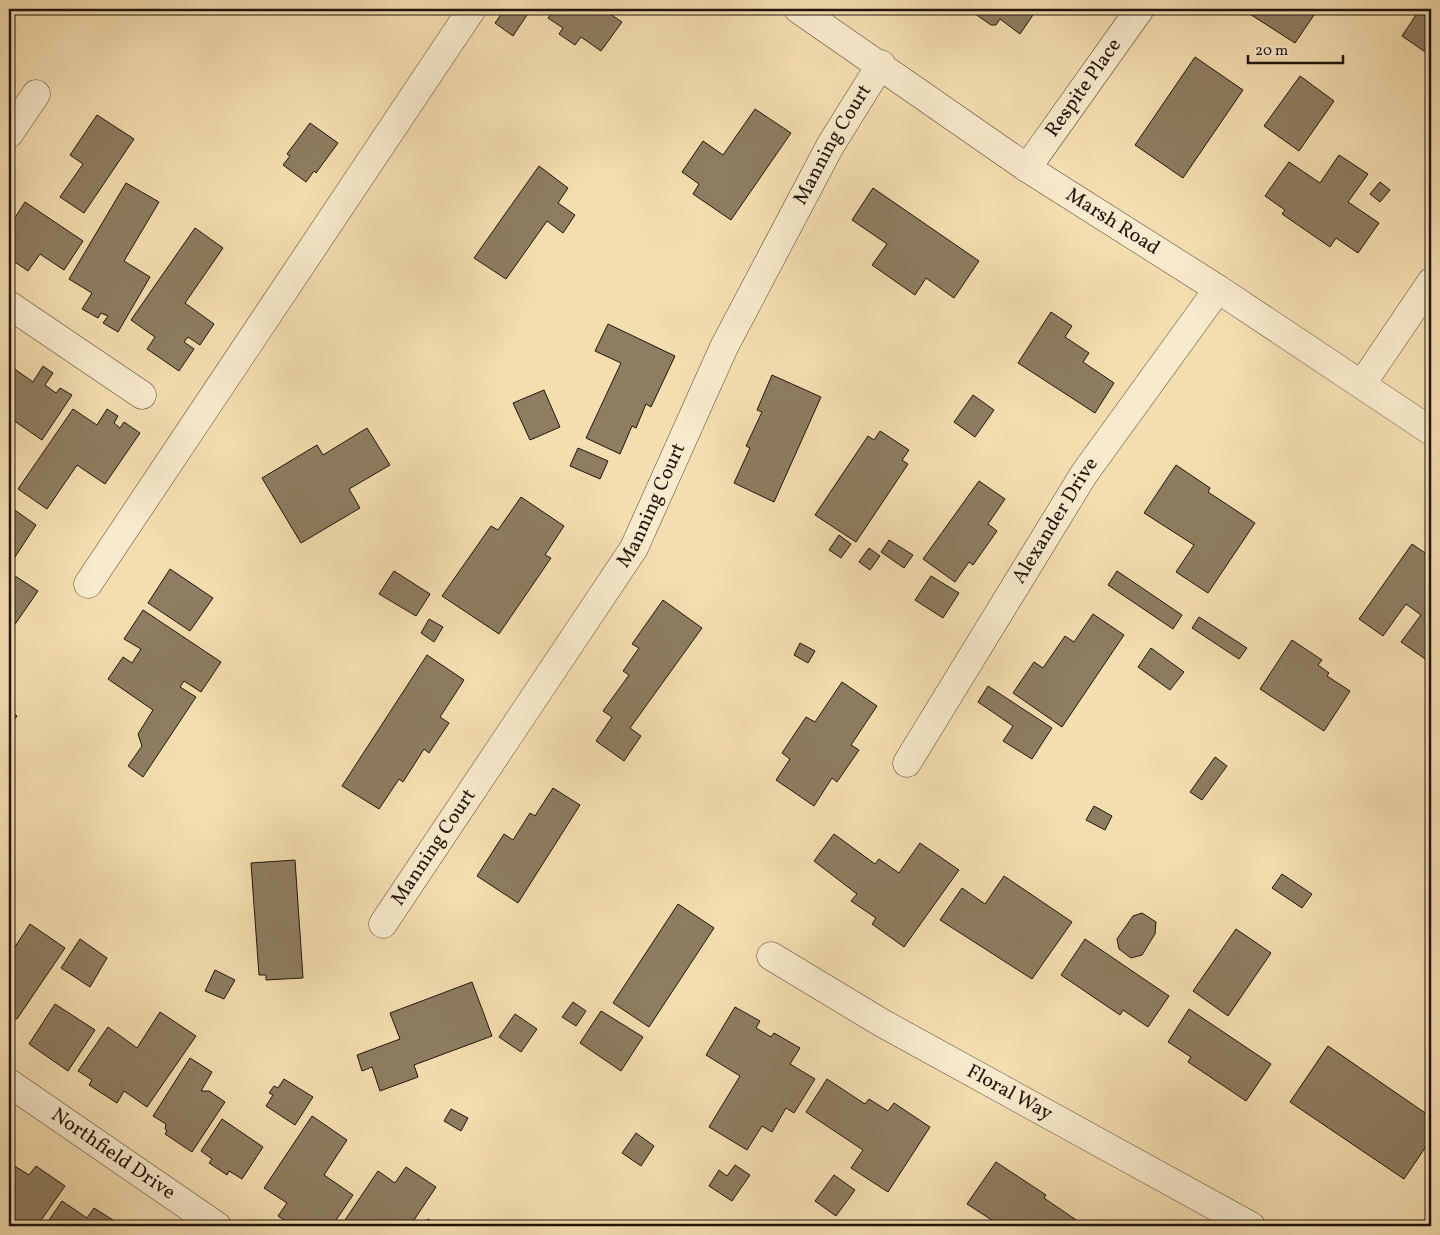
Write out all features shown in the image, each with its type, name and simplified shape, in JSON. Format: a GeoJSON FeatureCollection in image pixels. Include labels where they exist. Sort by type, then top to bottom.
{"type":"FeatureCollection","features":[{"type":"Feature","properties":{"kind":"street"},"geometry":{"type":"LineString","coordinates":[[88,584],[472,9]]}},
{"type":"Feature","properties":{"kind":"street","name":"Marsh Road"},"geometry":{"type":"LineString","coordinates":[[798,9],[881,64],[1027,168],[1218,289],[1431,431]]}},
{"type":"Feature","properties":{"kind":"street","name":"Respite Place"},"geometry":{"type":"LineString","coordinates":[[1027,168],[1140,9]]}},
{"type":"Feature","properties":{"kind":"street","name":"Manning Court"},"geometry":{"type":"LineString","coordinates":[[383,924],[634,548],[724,347],[830,146],[881,64]]}},
{"type":"Feature","properties":{"kind":"street"},"geometry":{"type":"LineString","coordinates":[[9,134],[36,94]]}},
{"type":"Feature","properties":{"kind":"street"},"geometry":{"type":"LineString","coordinates":[[1362,384],[1431,282]]}},
{"type":"Feature","properties":{"kind":"street","name":"Alexander Drive"},"geometry":{"type":"LineString","coordinates":[[907,764],[1084,474],[1218,289]]}},
{"type":"Feature","properties":{"kind":"street"},"geometry":{"type":"LineString","coordinates":[[9,305],[142,395]]}},
{"type":"Feature","properties":{"kind":"street","name":"Floral Way"},"geometry":{"type":"LineString","coordinates":[[771,956],[882,1023],[1251,1226]]}},
{"type":"Feature","properties":{"kind":"street","name":"Northfield Drive"},"geometry":{"type":"LineString","coordinates":[[9,1083],[217,1226]]}},
{"type":"Feature","properties":{"kind":"building"},"geometry":{"type":"Polygon","coordinates":[[[505,9],[523,9],[529,12],[513,36],[495,23],[505,9]]]}},
{"type":"Feature","properties":{"kind":"building"},"geometry":{"type":"Polygon","coordinates":[[[555,9],[603,9],[622,22],[601,51],[581,37],[575,45],[559,34],[563,28],[548,18],[555,9]]]}},
{"type":"Feature","properties":{"kind":"building"},"geometry":{"type":"Polygon","coordinates":[[[968,9],[1037,9],[1020,34],[1000,19],[996,25],[991,25],[968,9]]]}},
{"type":"Feature","properties":{"kind":"building"},"geometry":{"type":"Polygon","coordinates":[[[1242,9],[1318,9],[1295,43],[1242,9]]]}},
{"type":"Feature","properties":{"kind":"building"},"geometry":{"type":"Polygon","coordinates":[[[1420,9],[1431,11],[1431,56],[1402,36],[1420,9]]]}},
{"type":"Feature","properties":{"kind":"building"},"geometry":{"type":"Polygon","coordinates":[[[1195,57],[1243,90],[1183,178],[1135,145],[1195,57]]]}},
{"type":"Feature","properties":{"kind":"building"},"geometry":{"type":"Polygon","coordinates":[[[1300,76],[1334,101],[1299,151],[1264,126],[1300,76]]]}},
{"type":"Feature","properties":{"kind":"building"},"geometry":{"type":"Polygon","coordinates":[[[755,109],[791,133],[731,220],[693,194],[699,184],[682,172],[703,141],[723,155],[755,109]]]}},
{"type":"Feature","properties":{"kind":"building"},"geometry":{"type":"Polygon","coordinates":[[[97,115],[134,139],[84,213],[60,197],[83,164],[70,155],[97,115]]]}},
{"type":"Feature","properties":{"kind":"building"},"geometry":{"type":"Polygon","coordinates":[[[310,123],[338,143],[316,173],[314,171],[306,182],[283,165],[290,156],[287,154],[310,123]]]}},
{"type":"Feature","properties":{"kind":"building"},"geometry":{"type":"Polygon","coordinates":[[[1339,155],[1368,174],[1348,202],[1379,223],[1358,253],[1336,238],[1330,247],[1282,214],[1285,210],[1265,196],[1289,162],[1320,183],[1339,155]]]}},
{"type":"Feature","properties":{"kind":"building"},"geometry":{"type":"Polygon","coordinates":[[[539,166],[568,188],[558,203],[575,215],[563,233],[547,221],[506,279],[474,258],[539,166]]]}},
{"type":"Feature","properties":{"kind":"building"},"geometry":{"type":"Polygon","coordinates":[[[1380,182],[1390,190],[1380,202],[1370,194],[1380,182]]]}},
{"type":"Feature","properties":{"kind":"building"},"geometry":{"type":"Polygon","coordinates":[[[126,183],[159,202],[124,261],[150,277],[118,332],[103,323],[108,316],[101,313],[98,318],[82,309],[92,293],[69,279],[126,183]]]}},
{"type":"Feature","properties":{"kind":"building"},"geometry":{"type":"Polygon","coordinates":[[[873,188],[979,261],[954,298],[926,278],[915,295],[872,265],[887,244],[852,220],[873,188]]]}},
{"type":"Feature","properties":{"kind":"building"},"geometry":{"type":"Polygon","coordinates":[[[25,202],[83,241],[64,270],[40,254],[28,271],[9,258],[9,227],[25,202]]]}},
{"type":"Feature","properties":{"kind":"building"},"geometry":{"type":"Polygon","coordinates":[[[195,228],[223,248],[185,303],[214,324],[200,345],[188,337],[184,342],[194,349],[179,371],[147,349],[155,337],[131,320],[195,228]]]}},
{"type":"Feature","properties":{"kind":"building"},"geometry":{"type":"Polygon","coordinates":[[[1051,312],[1072,326],[1065,337],[1089,353],[1083,362],[1114,383],[1095,413],[1018,363],[1051,312]]]}},
{"type":"Feature","properties":{"kind":"building"},"geometry":{"type":"Polygon","coordinates":[[[608,324],[675,356],[651,407],[646,404],[636,428],[632,426],[620,454],[586,438],[621,363],[595,351],[608,324]]]}},
{"type":"Feature","properties":{"kind":"building"},"geometry":{"type":"Polygon","coordinates":[[[9,365],[33,382],[43,366],[53,373],[45,385],[56,393],[60,388],[72,395],[42,440],[13,420],[9,427],[9,365]]]}},
{"type":"Feature","properties":{"kind":"building"},"geometry":{"type":"Polygon","coordinates":[[[772,375],[821,397],[774,502],[734,483],[750,448],[746,446],[762,412],[757,410],[772,375]]]}},
{"type":"Feature","properties":{"kind":"building"},"geometry":{"type":"Polygon","coordinates":[[[544,390],[560,427],[530,440],[513,403],[544,390]]]}},
{"type":"Feature","properties":{"kind":"building"},"geometry":{"type":"Polygon","coordinates":[[[973,395],[994,410],[975,437],[954,422],[973,395]]]}},
{"type":"Feature","properties":{"kind":"building"},"geometry":{"type":"Polygon","coordinates":[[[73,409],[97,425],[107,409],[118,416],[114,423],[120,428],[124,422],[140,433],[105,484],[77,465],[47,509],[18,489],[73,409]]]}},
{"type":"Feature","properties":{"kind":"building"},"geometry":{"type":"Polygon","coordinates":[[[367,428],[390,465],[349,489],[360,508],[301,543],[262,478],[317,445],[323,455],[367,428]]]}},
{"type":"Feature","properties":{"kind":"building"},"geometry":{"type":"Polygon","coordinates":[[[880,431],[909,450],[902,460],[908,464],[856,542],[815,515],[868,436],[874,440],[880,431]]]}},
{"type":"Feature","properties":{"kind":"building"},"geometry":{"type":"Polygon","coordinates":[[[578,448],[608,461],[600,479],[570,466],[578,448]]]}},
{"type":"Feature","properties":{"kind":"building"},"geometry":{"type":"Polygon","coordinates":[[[1176,465],[1210,488],[1208,492],[1255,523],[1208,593],[1176,572],[1194,545],[1144,513],[1176,465]]]}},
{"type":"Feature","properties":{"kind":"building"},"geometry":{"type":"Polygon","coordinates":[[[979,481],[1005,499],[988,524],[997,531],[973,565],[969,562],[955,582],[923,559],[979,481]]]}},
{"type":"Feature","properties":{"kind":"building"},"geometry":{"type":"Polygon","coordinates":[[[521,497],[564,526],[545,555],[551,558],[499,634],[442,596],[491,526],[498,530],[521,497]]]}},
{"type":"Feature","properties":{"kind":"building"},"geometry":{"type":"Polygon","coordinates":[[[9,506],[36,525],[9,566],[9,506]]]}},
{"type":"Feature","properties":{"kind":"building"},"geometry":{"type":"Polygon","coordinates":[[[839,535],[851,544],[841,558],[829,550],[839,535]]]}},
{"type":"Feature","properties":{"kind":"building"},"geometry":{"type":"Polygon","coordinates":[[[889,540],[913,555],[904,568],[881,552],[889,540]]]}},
{"type":"Feature","properties":{"kind":"building"},"geometry":{"type":"Polygon","coordinates":[[[1412,544],[1431,557],[1431,663],[1401,642],[1421,615],[1406,604],[1383,636],[1359,619],[1412,544]]]}},
{"type":"Feature","properties":{"kind":"building"},"geometry":{"type":"Polygon","coordinates":[[[869,548],[880,556],[870,570],[859,562],[869,548]]]}},
{"type":"Feature","properties":{"kind":"building"},"geometry":{"type":"Polygon","coordinates":[[[170,569],[213,598],[190,631],[148,603],[170,569]]]}},
{"type":"Feature","properties":{"kind":"building"},"geometry":{"type":"Polygon","coordinates":[[[394,571],[430,594],[416,616],[379,594],[394,571]]]}},
{"type":"Feature","properties":{"kind":"building"},"geometry":{"type":"Polygon","coordinates":[[[1117,571],[1182,615],[1173,629],[1108,585],[1117,571]]]}},
{"type":"Feature","properties":{"kind":"building"},"geometry":{"type":"Polygon","coordinates":[[[9,572],[38,591],[9,633],[9,572]]]}},
{"type":"Feature","properties":{"kind":"building"},"geometry":{"type":"Polygon","coordinates":[[[931,576],[959,593],[943,618],[915,600],[931,576]]]}},
{"type":"Feature","properties":{"kind":"building"},"geometry":{"type":"Polygon","coordinates":[[[663,600],[702,628],[630,728],[641,736],[624,761],[596,741],[612,717],[603,711],[629,675],[623,671],[639,648],[632,644],[663,600]]]}},
{"type":"Feature","properties":{"kind":"building"},"geometry":{"type":"Polygon","coordinates":[[[143,610],[221,662],[201,692],[184,681],[180,687],[196,697],[143,777],[128,766],[142,746],[138,734],[153,710],[108,679],[123,657],[132,663],[141,649],[124,639],[143,610]]]}},
{"type":"Feature","properties":{"kind":"building"},"geometry":{"type":"Polygon","coordinates":[[[1093,614],[1124,635],[1062,727],[1013,693],[1034,662],[1043,668],[1065,636],[1074,642],[1093,614]]]}},
{"type":"Feature","properties":{"kind":"building"},"geometry":{"type":"Polygon","coordinates":[[[1199,617],[1247,648],[1239,659],[1192,628],[1199,617]]]}},
{"type":"Feature","properties":{"kind":"building"},"geometry":{"type":"Polygon","coordinates":[[[429,619],[443,627],[434,642],[421,633],[429,619]]]}},
{"type":"Feature","properties":{"kind":"building"},"geometry":{"type":"Polygon","coordinates":[[[1292,640],[1322,660],[1318,665],[1329,673],[1327,676],[1350,691],[1324,731],[1260,689],[1292,640]]]}},
{"type":"Feature","properties":{"kind":"building"},"geometry":{"type":"Polygon","coordinates":[[[800,643],[815,651],[808,663],[794,655],[800,643]]]}},
{"type":"Feature","properties":{"kind":"building"},"geometry":{"type":"Polygon","coordinates":[[[1151,648],[1184,672],[1170,690],[1138,667],[1151,648]]]}},
{"type":"Feature","properties":{"kind":"building"},"geometry":{"type":"Polygon","coordinates":[[[427,655],[464,680],[440,717],[449,723],[429,753],[424,749],[403,782],[399,779],[379,809],[342,786],[427,655]]]}},
{"type":"Feature","properties":{"kind":"building"},"geometry":{"type":"Polygon","coordinates":[[[842,682],[877,706],[851,745],[859,750],[837,782],[832,778],[814,806],[776,780],[790,759],[782,753],[806,717],[815,722],[842,682]]]}},
{"type":"Feature","properties":{"kind":"building"},"geometry":{"type":"Polygon","coordinates":[[[988,686],[1052,728],[1032,759],[1003,741],[1013,726],[978,702],[988,686]]]}},
{"type":"Feature","properties":{"kind":"building"},"geometry":{"type":"Polygon","coordinates":[[[9,710],[17,716],[9,727],[9,710]]]}},
{"type":"Feature","properties":{"kind":"building"},"geometry":{"type":"Polygon","coordinates":[[[1215,757],[1227,766],[1202,800],[1190,792],[1215,757]]]}},
{"type":"Feature","properties":{"kind":"building"},"geometry":{"type":"Polygon","coordinates":[[[553,788],[580,805],[518,903],[477,876],[504,834],[513,840],[530,813],[535,816],[553,788]]]}},
{"type":"Feature","properties":{"kind":"building"},"geometry":{"type":"Polygon","coordinates":[[[1094,806],[1112,816],[1105,830],[1086,820],[1094,806]]]}},
{"type":"Feature","properties":{"kind":"building"},"geometry":{"type":"Polygon","coordinates":[[[834,834],[875,864],[879,859],[899,873],[920,843],[959,870],[904,947],[872,924],[876,918],[851,901],[857,894],[814,861],[834,834]]]}},
{"type":"Feature","properties":{"kind":"building"},"geometry":{"type":"Polygon","coordinates":[[[295,860],[303,978],[266,980],[266,975],[259,975],[251,863],[295,860]]]}},
{"type":"Feature","properties":{"kind":"building"},"geometry":{"type":"Polygon","coordinates":[[[1282,874],[1312,894],[1302,908],[1272,888],[1282,874]]]}},
{"type":"Feature","properties":{"kind":"building"},"geometry":{"type":"Polygon","coordinates":[[[1004,876],[1072,922],[1032,979],[940,920],[962,888],[985,904],[1004,876]]]}},
{"type":"Feature","properties":{"kind":"building"},"geometry":{"type":"Polygon","coordinates":[[[678,904],[714,928],[649,1027],[613,1003],[678,904]]]}},
{"type":"Feature","properties":{"kind":"building"},"geometry":{"type":"Polygon","coordinates":[[[1142,913],[1156,922],[1155,934],[1142,955],[1131,958],[1119,949],[1117,939],[1133,916],[1142,913]]]}},
{"type":"Feature","properties":{"kind":"building"},"geometry":{"type":"Polygon","coordinates":[[[30,924],[65,948],[17,1019],[9,1014],[9,956],[30,924]]]}},
{"type":"Feature","properties":{"kind":"building"},"geometry":{"type":"Polygon","coordinates":[[[1236,929],[1271,953],[1228,1016],[1193,991],[1236,929]]]}},
{"type":"Feature","properties":{"kind":"building"},"geometry":{"type":"Polygon","coordinates":[[[80,939],[107,958],[90,987],[61,968],[80,939]]]}},
{"type":"Feature","properties":{"kind":"building"},"geometry":{"type":"Polygon","coordinates":[[[1085,939],[1169,996],[1148,1027],[1123,1010],[1120,1015],[1061,975],[1085,939]]]}},
{"type":"Feature","properties":{"kind":"building"},"geometry":{"type":"Polygon","coordinates":[[[215,970],[235,980],[224,999],[205,991],[215,970]]]}},
{"type":"Feature","properties":{"kind":"building"},"geometry":{"type":"Polygon","coordinates":[[[472,982],[492,1036],[414,1065],[418,1077],[380,1091],[372,1067],[362,1071],[357,1055],[400,1039],[390,1013],[472,982]]]}},
{"type":"Feature","properties":{"kind":"building"},"geometry":{"type":"Polygon","coordinates":[[[573,1002],[586,1011],[576,1026],[562,1017],[573,1002]]]}},
{"type":"Feature","properties":{"kind":"building"},"geometry":{"type":"Polygon","coordinates":[[[55,1004],[95,1030],[68,1071],[29,1044],[55,1004]]]}},
{"type":"Feature","properties":{"kind":"building"},"geometry":{"type":"Polygon","coordinates":[[[735,1007],[760,1021],[756,1028],[771,1037],[774,1033],[800,1048],[790,1064],[815,1079],[794,1113],[786,1108],[772,1132],[762,1126],[747,1150],[709,1127],[740,1076],[706,1055],[735,1007]]]}},
{"type":"Feature","properties":{"kind":"building"},"geometry":{"type":"Polygon","coordinates":[[[1189,1009],[1271,1064],[1246,1101],[1188,1062],[1191,1057],[1168,1042],[1189,1009]]]}},
{"type":"Feature","properties":{"kind":"building"},"geometry":{"type":"Polygon","coordinates":[[[601,1011],[643,1037],[621,1071],[580,1043],[601,1011]]]}},
{"type":"Feature","properties":{"kind":"building"},"geometry":{"type":"Polygon","coordinates":[[[160,1012],[196,1036],[147,1107],[124,1091],[117,1103],[89,1085],[92,1080],[78,1071],[108,1027],[137,1048],[160,1012]]]}},
{"type":"Feature","properties":{"kind":"building"},"geometry":{"type":"Polygon","coordinates":[[[515,1014],[537,1029],[521,1052],[499,1037],[515,1014]]]}},
{"type":"Feature","properties":{"kind":"building"},"geometry":{"type":"Polygon","coordinates":[[[1328,1046],[1431,1117],[1431,1139],[1404,1179],[1290,1102],[1328,1046]]]}},
{"type":"Feature","properties":{"kind":"building"},"geometry":{"type":"Polygon","coordinates":[[[190,1058],[212,1072],[201,1091],[209,1091],[225,1102],[192,1152],[165,1134],[167,1131],[165,1129],[166,1124],[153,1116],[190,1058]]]}},
{"type":"Feature","properties":{"kind":"building"},"geometry":{"type":"Polygon","coordinates":[[[284,1079],[313,1097],[295,1125],[266,1106],[273,1095],[269,1093],[274,1086],[278,1088],[284,1079]]]}},
{"type":"Feature","properties":{"kind":"building"},"geometry":{"type":"Polygon","coordinates":[[[827,1079],[865,1104],[869,1099],[888,1111],[894,1103],[930,1127],[888,1192],[851,1168],[863,1150],[806,1112],[827,1079]]]}},
{"type":"Feature","properties":{"kind":"building"},"geometry":{"type":"Polygon","coordinates":[[[451,1109],[468,1118],[461,1131],[444,1121],[451,1109]]]}},
{"type":"Feature","properties":{"kind":"building"},"geometry":{"type":"Polygon","coordinates":[[[312,1116],[347,1140],[324,1175],[353,1195],[332,1226],[294,1226],[278,1216],[287,1203],[264,1188],[312,1116]]]}},
{"type":"Feature","properties":{"kind":"building"},"geometry":{"type":"Polygon","coordinates":[[[222,1119],[263,1147],[242,1179],[229,1171],[227,1175],[209,1163],[212,1159],[201,1151],[222,1119]]]}},
{"type":"Feature","properties":{"kind":"building"},"geometry":{"type":"Polygon","coordinates":[[[636,1133],[654,1146],[641,1166],[622,1153],[636,1133]]]}},
{"type":"Feature","properties":{"kind":"building"},"geometry":{"type":"Polygon","coordinates":[[[996,1162],[1046,1195],[1044,1198],[1085,1226],[1001,1226],[967,1204],[996,1162]]]}},
{"type":"Feature","properties":{"kind":"building"},"geometry":{"type":"Polygon","coordinates":[[[13,1165],[29,1175],[36,1166],[65,1186],[37,1226],[15,1226],[9,1220],[9,1172],[13,1165]]]}},
{"type":"Feature","properties":{"kind":"building"},"geometry":{"type":"Polygon","coordinates":[[[735,1165],[750,1175],[732,1201],[709,1186],[719,1170],[727,1176],[735,1165]]]}},
{"type":"Feature","properties":{"kind":"building"},"geometry":{"type":"Polygon","coordinates":[[[406,1167],[436,1187],[410,1226],[341,1226],[378,1171],[395,1183],[406,1167]]]}},
{"type":"Feature","properties":{"kind":"building"},"geometry":{"type":"Polygon","coordinates":[[[834,1175],[855,1190],[836,1216],[815,1201],[834,1175]]]}},
{"type":"Feature","properties":{"kind":"building"},"geometry":{"type":"Polygon","coordinates":[[[62,1201],[87,1218],[94,1208],[116,1222],[114,1226],[45,1226],[62,1201]]]}},
{"type":"Feature","properties":{"kind":"building"},"geometry":{"type":"Polygon","coordinates":[[[428,1219],[439,1226],[423,1226],[428,1219]]]}}]}
